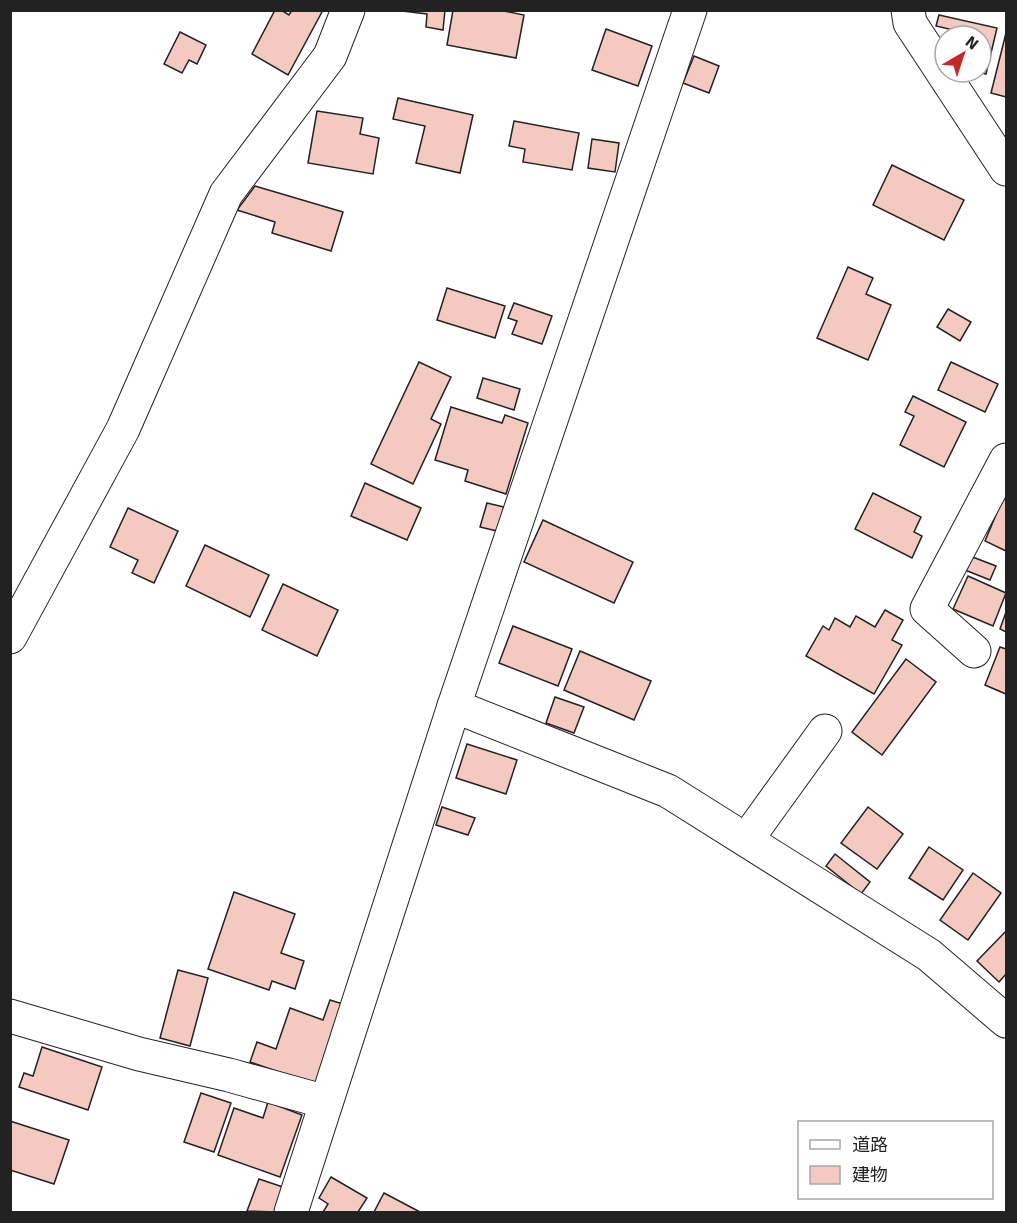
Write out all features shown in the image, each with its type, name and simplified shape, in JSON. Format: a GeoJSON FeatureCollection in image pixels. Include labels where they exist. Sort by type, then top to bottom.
{"type":"FeatureCollection","features":[{"type":"Feature","properties":{"kind":"street"},"geometry":{"type":"LineString","coordinates":[[10,638],[123,429],[226,194],[330,56],[348,10]]}},
{"type":"Feature","properties":{"kind":"street"},"geometry":{"type":"LineString","coordinates":[[291,1212],[454,706],[690,10]]}},
{"type":"Feature","properties":{"kind":"street"},"geometry":{"type":"LineString","coordinates":[[909,10],[910,23],[1006,169]]}},
{"type":"Feature","properties":{"kind":"street"},"geometry":{"type":"LineString","coordinates":[[974,651],[927,609],[1006,460]]}},
{"type":"Feature","properties":{"kind":"street"},"geometry":{"type":"LineString","coordinates":[[454,706],[669,791],[929,955],[1006,1021]]}},
{"type":"Feature","properties":{"kind":"street"},"geometry":{"type":"LineString","coordinates":[[747,839],[825,731]]}},
{"type":"Feature","properties":{"kind":"street"},"geometry":{"type":"LineString","coordinates":[[10,1016],[139,1054],[229,1075],[326,1102]]}},
{"type":"Feature","properties":{"kind":"building"},"geometry":{"type":"Polygon","coordinates":[[[275,10],[281,10],[289,15],[292,10],[323,10],[288,75],[252,54],[275,10]]]}},
{"type":"Feature","properties":{"kind":"building"},"geometry":{"type":"Polygon","coordinates":[[[445,10],[443,30],[426,27],[427,14],[402,11],[445,10]]]}},
{"type":"Feature","properties":{"kind":"building"},"geometry":{"type":"Polygon","coordinates":[[[453,10],[499,10],[524,15],[516,58],[447,45],[453,10]]]}},
{"type":"Feature","properties":{"kind":"building"},"geometry":{"type":"Polygon","coordinates":[[[939,15],[979,24],[937,24],[939,15]]]}},
{"type":"Feature","properties":{"kind":"building"},"geometry":{"type":"Polygon","coordinates":[[[993,27],[997,28],[993,45],[993,27]]]}},
{"type":"Feature","properties":{"kind":"building"},"geometry":{"type":"Polygon","coordinates":[[[606,29],[652,46],[638,86],[592,70],[606,29]]]}},
{"type":"Feature","properties":{"kind":"building"},"geometry":{"type":"Polygon","coordinates":[[[180,32],[206,45],[197,64],[189,60],[182,73],[164,64],[180,32]]]}},
{"type":"Feature","properties":{"kind":"building"},"geometry":{"type":"Polygon","coordinates":[[[1006,33],[1006,97],[991,93],[1006,33]]]}},
{"type":"Feature","properties":{"kind":"building"},"geometry":{"type":"Polygon","coordinates":[[[694,56],[719,66],[709,93],[683,83],[694,56]]]}},
{"type":"Feature","properties":{"kind":"building"},"geometry":{"type":"Polygon","coordinates":[[[398,98],[473,115],[460,173],[416,163],[425,126],[393,119],[398,98]]]}},
{"type":"Feature","properties":{"kind":"building"},"geometry":{"type":"Polygon","coordinates":[[[317,111],[363,118],[360,134],[379,138],[373,174],[308,163],[317,111]]]}},
{"type":"Feature","properties":{"kind":"building"},"geometry":{"type":"Polygon","coordinates":[[[514,121],[579,133],[572,170],[523,162],[525,149],[509,146],[514,121]]]}},
{"type":"Feature","properties":{"kind":"building"},"geometry":{"type":"Polygon","coordinates":[[[592,139],[619,143],[615,172],[588,168],[592,139]]]}},
{"type":"Feature","properties":{"kind":"building"},"geometry":{"type":"Polygon","coordinates":[[[892,165],[964,200],[944,240],[873,205],[892,165]]]}},
{"type":"Feature","properties":{"kind":"building"},"geometry":{"type":"Polygon","coordinates":[[[255,186],[343,212],[331,251],[272,233],[275,222],[237,210],[255,186]]]}},
{"type":"Feature","properties":{"kind":"building"},"geometry":{"type":"Polygon","coordinates":[[[848,267],[873,278],[866,294],[891,305],[868,360],[817,338],[848,267]]]}},
{"type":"Feature","properties":{"kind":"building"},"geometry":{"type":"Polygon","coordinates":[[[447,288],[505,306],[495,338],[437,320],[447,288]]]}},
{"type":"Feature","properties":{"kind":"building"},"geometry":{"type":"Polygon","coordinates":[[[514,303],[552,316],[542,344],[512,334],[517,321],[508,318],[514,303]]]}},
{"type":"Feature","properties":{"kind":"building"},"geometry":{"type":"Polygon","coordinates":[[[948,309],[971,322],[960,341],[937,327],[948,309]]]}},
{"type":"Feature","properties":{"kind":"building"},"geometry":{"type":"Polygon","coordinates":[[[419,362],[451,377],[431,419],[441,424],[413,484],[371,464],[419,362]]]}},
{"type":"Feature","properties":{"kind":"building"},"geometry":{"type":"Polygon","coordinates":[[[951,362],[998,384],[985,412],[938,390],[951,362]]]}},
{"type":"Feature","properties":{"kind":"building"},"geometry":{"type":"Polygon","coordinates":[[[483,378],[520,389],[514,410],[477,398],[483,378]]]}},
{"type":"Feature","properties":{"kind":"building"},"geometry":{"type":"Polygon","coordinates":[[[913,396],[966,422],[944,467],[900,445],[914,416],[905,412],[913,396]]]}},
{"type":"Feature","properties":{"kind":"building"},"geometry":{"type":"Polygon","coordinates":[[[451,407],[502,423],[505,415],[528,423],[506,494],[465,481],[468,470],[435,460],[451,407]]]}},
{"type":"Feature","properties":{"kind":"building"},"geometry":{"type":"Polygon","coordinates":[[[365,483],[421,508],[407,540],[351,516],[365,483]]]}},
{"type":"Feature","properties":{"kind":"building"},"geometry":{"type":"Polygon","coordinates":[[[873,493],[921,517],[914,532],[922,536],[912,558],[855,529],[873,493]]]}},
{"type":"Feature","properties":{"kind":"building"},"geometry":{"type":"Polygon","coordinates":[[[1003,498],[1006,500],[1006,551],[985,541],[1003,498]]]}},
{"type":"Feature","properties":{"kind":"building"},"geometry":{"type":"Polygon","coordinates":[[[487,503],[504,507],[497,531],[480,527],[487,503]]]}},
{"type":"Feature","properties":{"kind":"building"},"geometry":{"type":"Polygon","coordinates":[[[128,508],[178,531],[154,583],[132,573],[138,560],[110,547],[128,508]]]}},
{"type":"Feature","properties":{"kind":"building"},"geometry":{"type":"Polygon","coordinates":[[[543,520],[633,562],[614,603],[524,562],[543,520]]]}},
{"type":"Feature","properties":{"kind":"building"},"geometry":{"type":"Polygon","coordinates":[[[205,545],[269,575],[250,617],[186,586],[205,545]]]}},
{"type":"Feature","properties":{"kind":"building"},"geometry":{"type":"Polygon","coordinates":[[[970,556],[996,566],[990,580],[965,570],[970,556]]]}},
{"type":"Feature","properties":{"kind":"building"},"geometry":{"type":"Polygon","coordinates":[[[968,576],[1006,593],[993,626],[953,609],[968,576]]]}},
{"type":"Feature","properties":{"kind":"building"},"geometry":{"type":"Polygon","coordinates":[[[283,584],[338,610],[317,656],[262,630],[283,584]]]}},
{"type":"Feature","properties":{"kind":"building"},"geometry":{"type":"Polygon","coordinates":[[[885,610],[903,620],[892,640],[902,645],[874,694],[806,656],[823,626],[829,630],[835,618],[850,627],[856,616],[875,627],[885,610]]]}},
{"type":"Feature","properties":{"kind":"building"},"geometry":{"type":"Polygon","coordinates":[[[1006,612],[1006,632],[1000,629],[1006,612]]]}},
{"type":"Feature","properties":{"kind":"building"},"geometry":{"type":"Polygon","coordinates":[[[513,626],[572,649],[558,686],[499,663],[513,626]]]}},
{"type":"Feature","properties":{"kind":"building"},"geometry":{"type":"Polygon","coordinates":[[[1000,647],[1006,649],[1006,694],[985,685],[1000,647]]]}},
{"type":"Feature","properties":{"kind":"building"},"geometry":{"type":"Polygon","coordinates":[[[580,651],[651,681],[634,720],[564,690],[580,651]]]}},
{"type":"Feature","properties":{"kind":"building"},"geometry":{"type":"Polygon","coordinates":[[[906,659],[936,682],[882,755],[852,732],[906,659]]]}},
{"type":"Feature","properties":{"kind":"building"},"geometry":{"type":"Polygon","coordinates":[[[555,697],[584,707],[574,733],[546,723],[555,697]]]}},
{"type":"Feature","properties":{"kind":"building"},"geometry":{"type":"Polygon","coordinates":[[[467,744],[517,760],[506,794],[456,778],[467,744]]]}},
{"type":"Feature","properties":{"kind":"building"},"geometry":{"type":"Polygon","coordinates":[[[442,807],[475,818],[468,835],[436,825],[442,807]]]}},
{"type":"Feature","properties":{"kind":"building"},"geometry":{"type":"Polygon","coordinates":[[[868,807],[903,834],[877,869],[841,843],[868,807]]]}},
{"type":"Feature","properties":{"kind":"building"},"geometry":{"type":"Polygon","coordinates":[[[929,847],[963,870],[943,900],[909,878],[929,847]]]}},
{"type":"Feature","properties":{"kind":"building"},"geometry":{"type":"Polygon","coordinates":[[[835,854],[870,882],[861,894],[826,866],[835,854]]]}},
{"type":"Feature","properties":{"kind":"building"},"geometry":{"type":"Polygon","coordinates":[[[973,873],[1001,893],[968,940],[940,920],[973,873]]]}},
{"type":"Feature","properties":{"kind":"building"},"geometry":{"type":"Polygon","coordinates":[[[234,892],[295,914],[281,953],[304,961],[295,989],[272,981],[269,990],[208,969],[234,892]]]}},
{"type":"Feature","properties":{"kind":"building"},"geometry":{"type":"Polygon","coordinates":[[[1006,931],[1006,974],[999,982],[977,961],[1006,931]]]}},
{"type":"Feature","properties":{"kind":"building"},"geometry":{"type":"Polygon","coordinates":[[[178,970],[208,978],[190,1046],[160,1038],[178,970]]]}},
{"type":"Feature","properties":{"kind":"building"},"geometry":{"type":"Polygon","coordinates":[[[330,1000],[346,1005],[319,1086],[250,1062],[257,1042],[276,1049],[290,1008],[323,1020],[330,1000]]]}},
{"type":"Feature","properties":{"kind":"building"},"geometry":{"type":"Polygon","coordinates":[[[42,1047],[102,1067],[88,1110],[19,1087],[24,1073],[33,1076],[42,1047]]]}},
{"type":"Feature","properties":{"kind":"building"},"geometry":{"type":"Polygon","coordinates":[[[201,1093],[231,1103],[214,1152],[184,1142],[201,1093]]]}},
{"type":"Feature","properties":{"kind":"building"},"geometry":{"type":"Polygon","coordinates":[[[268,1102],[302,1115],[280,1177],[218,1155],[234,1108],[263,1118],[268,1102]]]}},
{"type":"Feature","properties":{"kind":"building"},"geometry":{"type":"Polygon","coordinates":[[[10,1121],[69,1140],[54,1184],[10,1170],[10,1121]]]}},
{"type":"Feature","properties":{"kind":"building"},"geometry":{"type":"Polygon","coordinates":[[[331,1177],[367,1198],[358,1212],[323,1212],[328,1204],[319,1198],[331,1177]]]}},
{"type":"Feature","properties":{"kind":"building"},"geometry":{"type":"Polygon","coordinates":[[[259,1179],[286,1188],[276,1212],[247,1211],[259,1179]]]}},
{"type":"Feature","properties":{"kind":"building"},"geometry":{"type":"Polygon","coordinates":[[[384,1193],[420,1212],[374,1212],[384,1193]]]}}]}
